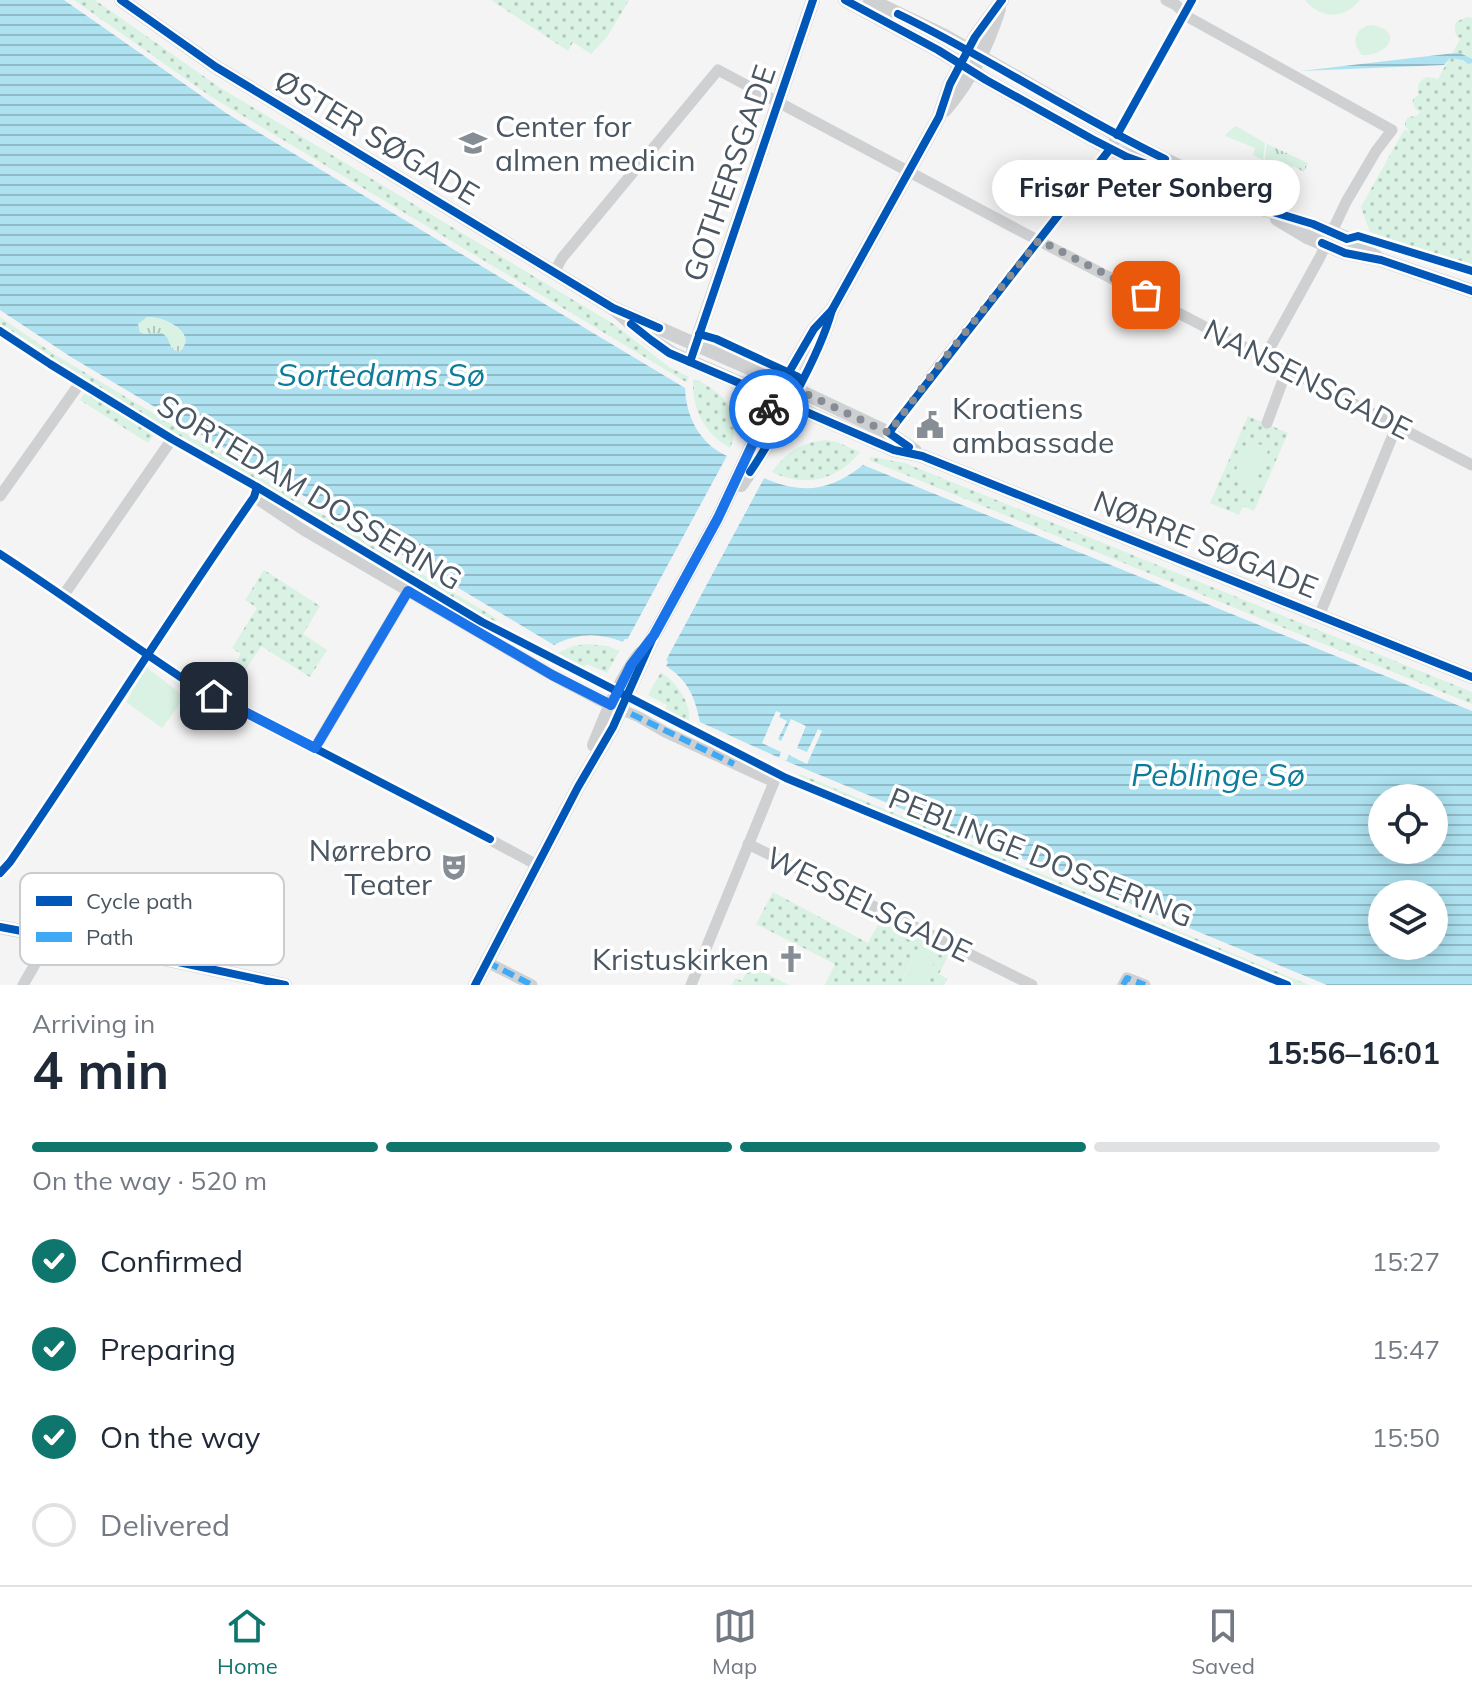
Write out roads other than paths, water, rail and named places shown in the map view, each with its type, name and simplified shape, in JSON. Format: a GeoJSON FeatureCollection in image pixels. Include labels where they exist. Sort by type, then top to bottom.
{"type":"FeatureCollection","features":[{"type":"Feature","properties":{"kind":"street","name":"ØSTER SØGADE"},"geometry":{"type":"LineString","coordinates":[[121,0],[216,67],[613,308]]}},
{"type":"Feature","properties":{"kind":"street","name":"GOTHERSGADE"},"geometry":{"type":"LineString","coordinates":[[690,362],[813,0]]}},
{"type":"Feature","properties":{"kind":"street"},"geometry":{"type":"LineString","coordinates":[[845,0],[1110,149],[1232,195]]}},
{"type":"Feature","properties":{"kind":"street"},"geometry":{"type":"LineString","coordinates":[[870,0],[945,36],[1117,135],[1260,208],[1307,237],[1329,239],[1345,253],[1381,260],[1472,291]]}},
{"type":"Feature","properties":{"kind":"street"},"geometry":{"type":"LineString","coordinates":[[1166,0],[1392,130],[1346,202],[1265,357]]}},
{"type":"Feature","properties":{"kind":"street"},"geometry":{"type":"LineString","coordinates":[[889,433],[1110,149],[1192,0]]}},
{"type":"Feature","properties":{"kind":"street"},"geometry":{"type":"LineString","coordinates":[[475,985],[578,787],[616,707],[631,665],[654,635],[718,518],[774,398],[814,329],[832,310],[909,172],[939,117],[950,84],[990,36],[1001,2]]}},
{"type":"Feature","properties":{"kind":"street","name":"NANSENSGADE"},"geometry":{"type":"LineString","coordinates":[[555,271],[562,258],[718,70],[1472,465]]}},
{"type":"Feature","properties":{"kind":"street"},"geometry":{"type":"LineString","coordinates":[[613,308],[889,433],[922,456]]}},
{"type":"Feature","properties":{"kind":"street"},"geometry":{"type":"LineString","coordinates":[[613,308],[669,353],[894,450],[922,456]]}},
{"type":"Feature","properties":{"kind":"street"},"geometry":{"type":"LineString","coordinates":[[718,518],[769,445],[828,326],[832,310]]}},
{"type":"Feature","properties":{"kind":"street"},"geometry":{"type":"LineString","coordinates":[[1267,423],[1287,369]]}},
{"type":"Feature","properties":{"kind":"street"},"geometry":{"type":"LineString","coordinates":[[0,496],[80,383]]}},
{"type":"Feature","properties":{"kind":"street"},"geometry":{"type":"LineString","coordinates":[[1319,616],[1397,425]]}},
{"type":"Feature","properties":{"kind":"street"},"geometry":{"type":"LineString","coordinates":[[63,596],[172,439]]}},
{"type":"Feature","properties":{"kind":"street","name":"NØRRE SØGADE"},"geometry":{"type":"LineString","coordinates":[[922,456],[1472,677]]}},
{"type":"Feature","properties":{"kind":"street","name":"SORTEDAM DOSSERING"},"geometry":{"type":"LineString","coordinates":[[146,655],[254,497],[305,531],[552,675],[616,707]]}},
{"type":"Feature","properties":{"kind":"street"},"geometry":{"type":"LineString","coordinates":[[0,554],[191,684],[537,865]]}},
{"type":"Feature","properties":{"kind":"street"},"geometry":{"type":"LineString","coordinates":[[315,748],[408,591]]}},
{"type":"Feature","properties":{"kind":"street"},"geometry":{"type":"LineString","coordinates":[[0,873],[78,763],[146,655]]}},
{"type":"Feature","properties":{"kind":"street"},"geometry":{"type":"LineString","coordinates":[[616,707],[774,782],[691,985]]}},
{"type":"Feature","properties":{"kind":"street","name":"WESSELSGADE"},"geometry":{"type":"LineString","coordinates":[[748,844],[1032,985]]}},
{"type":"Feature","properties":{"kind":"street"},"geometry":{"type":"LineString","coordinates":[[0,927],[20,931]]}},
{"type":"Feature","properties":{"kind":"street"},"geometry":{"type":"LineString","coordinates":[[487,962],[532,985]]}},
{"type":"Feature","properties":{"kind":"street"},"geometry":{"type":"LineString","coordinates":[[23,985],[34,965]]}},
{"type":"Feature","properties":{"kind":"street"},"geometry":{"type":"LineString","coordinates":[[192,965],[285,985]]}},
{"type":"Feature","properties":{"kind":"street"},"geometry":{"type":"LineString","coordinates":[[1125,981],[1145,985]]}},
{"type":"Feature","properties":{"kind":"water","name":"Sortedams Sø"},"geometry":{"type":"Polygon","coordinates":[[[0,0],[64,0],[226,113],[685,388],[688,409],[696,428],[709,444],[727,456],[627,640],[623,642],[588,635],[554,645],[71,357],[0,310],[0,0]],[[147,317],[138,324],[140,332],[162,333],[172,349],[179,352],[184,345],[183,333],[171,323],[147,317]]]}},
{"type":"Feature","properties":{"kind":"water"},"geometry":{"type":"Polygon","coordinates":[[[1455,53],[1472,59],[1472,63],[1450,58],[1444,65],[1301,71],[1455,53]]]}},
{"type":"Feature","properties":{"kind":"water","name":"Peblinge Sø"},"geometry":{"type":"Polygon","coordinates":[[[863,465],[1472,711],[1472,985],[1327,985],[786,761],[700,722],[689,690],[680,677],[666,666],[666,660],[764,478],[804,488],[816,488],[839,480],[863,465]]]}},
{"type":"Feature","properties":{"kind":"place","name":"Center for almen medicin"},"geometry":{"type":"Point","coordinates":[473,143]}},
{"type":"Feature","properties":{"kind":"place","name":"Frisør Peter Sonberg"},"geometry":{"type":"Point","coordinates":[1146,295]}},
{"type":"Feature","properties":{"kind":"place","name":"Kroatiens ambassade"},"geometry":{"type":"Point","coordinates":[930,425]}},
{"type":"Feature","properties":{"kind":"place","name":"Nørrebro Teater"},"geometry":{"type":"Point","coordinates":[454,867]}},
{"type":"Feature","properties":{"kind":"place","name":"Kristuskirken"},"geometry":{"type":"Point","coordinates":[791,959]}}]}
